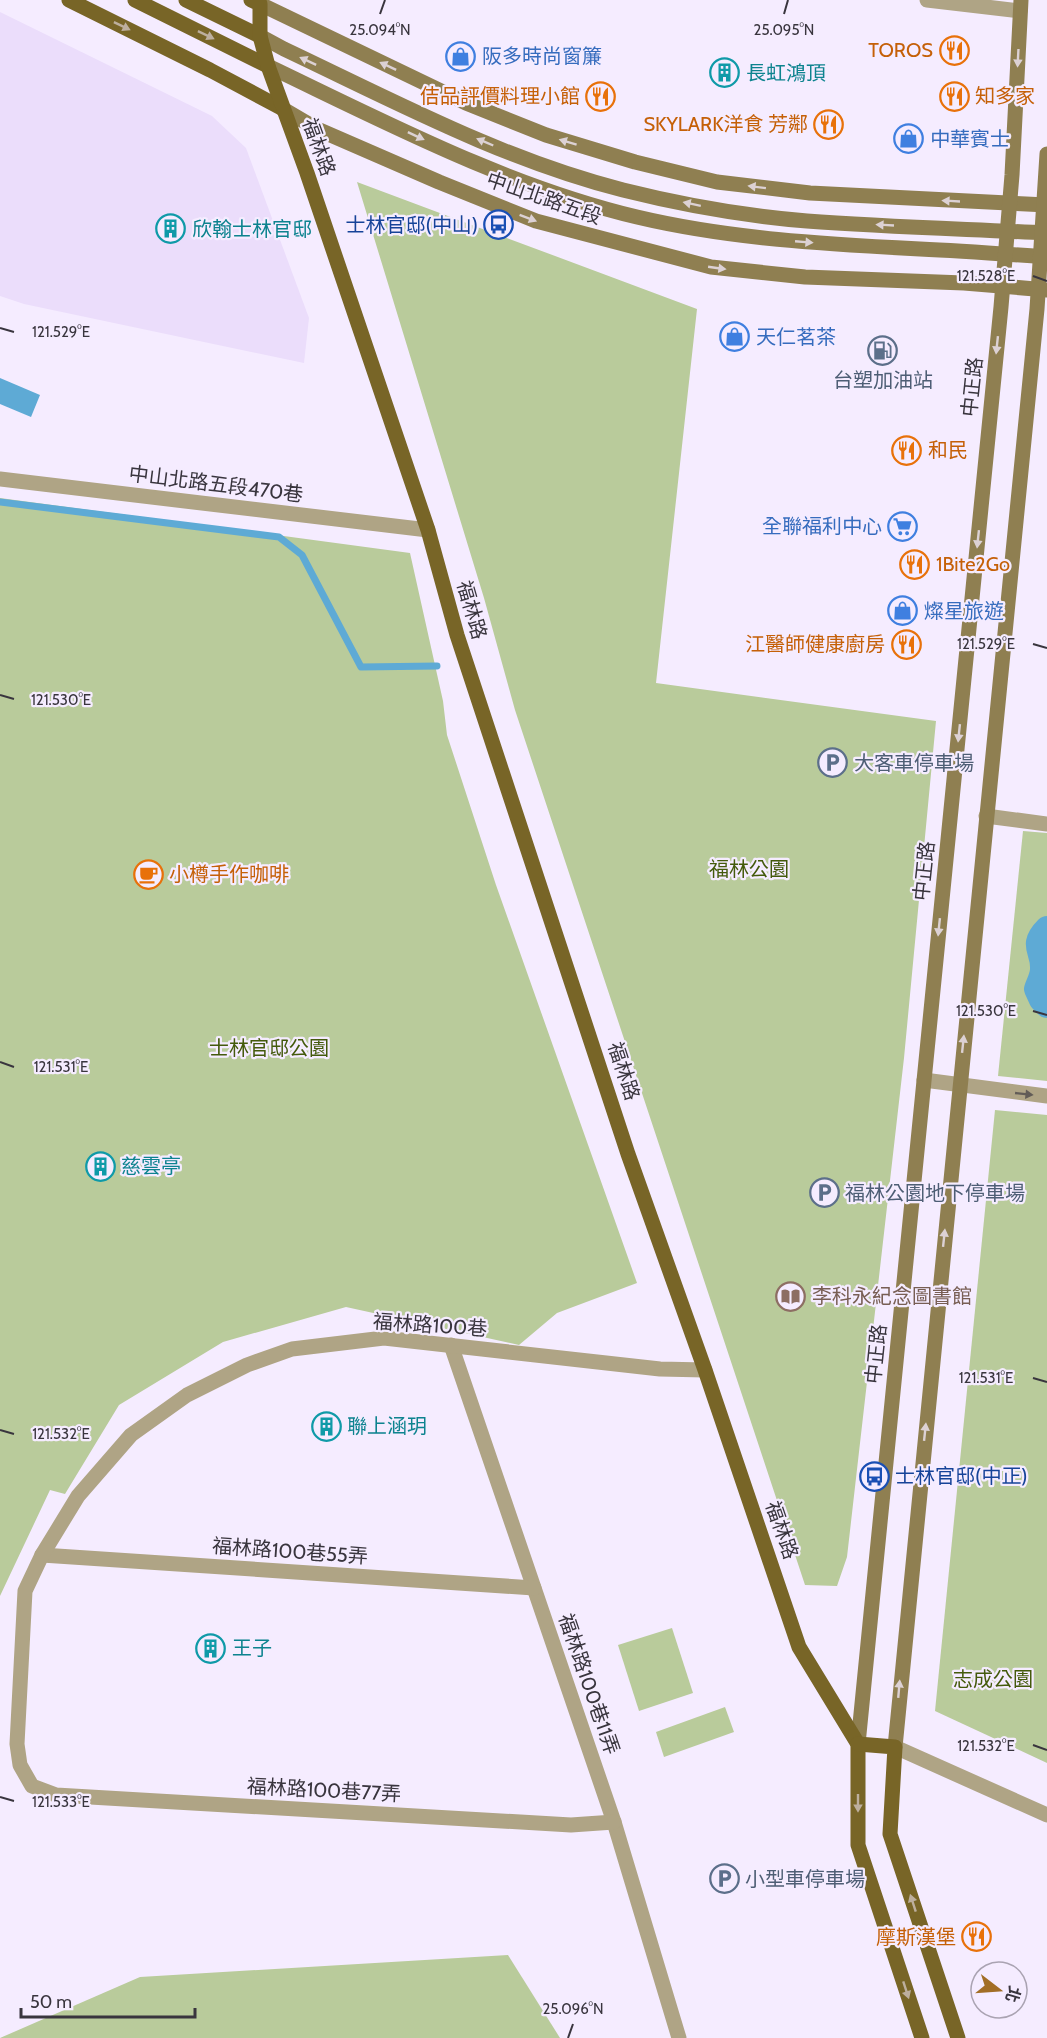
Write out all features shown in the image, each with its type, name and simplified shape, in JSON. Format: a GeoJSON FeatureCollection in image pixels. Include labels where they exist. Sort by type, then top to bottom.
{"type":"FeatureCollection","features":[{"type":"Feature","properties":{"kind":"main road","name":"中山北路五段"},"geometry":{"type":"LineString","coordinates":[[69,0],[210,70],[317,129],[536,222],[711,267],[805,277],[964,283],[1042,290]]}},
{"type":"Feature","properties":{"kind":"main road","name":"中山北路五段"},"geometry":{"type":"LineString","coordinates":[[135,0],[455,154],[539,188],[636,217],[714,232],[805,243],[1044,257]]}},
{"type":"Feature","properties":{"kind":"main road","name":"中山北路五段"},"geometry":{"type":"LineString","coordinates":[[186,0],[284,50],[465,134],[534,162],[622,190],[707,208],[805,221],[1044,233]]}},
{"type":"Feature","properties":{"kind":"main road","name":"福林路"},"geometry":{"type":"LineString","coordinates":[[257,1],[260,36],[268,66],[307,173],[428,530],[457,635],[628,1154],[799,1647],[858,1744]]}},
{"type":"Feature","properties":{"kind":"main road"},"geometry":{"type":"LineString","coordinates":[[257,1],[466,103],[546,135],[634,162],[717,182],[810,193],[1046,205]]}},
{"type":"Feature","properties":{"kind":"main road","name":"中正路"},"geometry":{"type":"LineString","coordinates":[[858,1744],[1010,204],[1020,6]]}},
{"type":"Feature","properties":{"kind":"main road"},"geometry":{"type":"LineString","coordinates":[[958,2038],[890,1834],[895,1747],[959,1085],[1042,290],[1047,154]]}},
{"type":"Feature","properties":{"kind":"main road"},"geometry":{"type":"LineString","coordinates":[[895,1747],[858,1744],[858,1845],[922,2038]]}},
{"type":"Feature","properties":{"kind":"street"},"geometry":{"type":"LineString","coordinates":[[927,0],[1020,6]]}},
{"type":"Feature","properties":{"kind":"street","name":"中山北路五段470巷"},"geometry":{"type":"LineString","coordinates":[[0,479],[428,530]]}},
{"type":"Feature","properties":{"kind":"street"},"geometry":{"type":"LineString","coordinates":[[986,816],[1047,824]]}},
{"type":"Feature","properties":{"kind":"street"},"geometry":{"type":"LineString","coordinates":[[924,1080],[1047,1096]]}},
{"type":"Feature","properties":{"kind":"street","name":"福林路100巷"},"geometry":{"type":"LineString","coordinates":[[32,1786],[20,1765],[17,1744],[25,1591],[42,1555],[78,1497],[131,1435],[187,1395],[247,1365],[292,1350],[384,1338],[660,1369],[705,1371]]}},
{"type":"Feature","properties":{"kind":"street","name":"福林路100巷11弄"},"geometry":{"type":"LineString","coordinates":[[451,1345],[614,1822],[679,2038]]}},
{"type":"Feature","properties":{"kind":"street","name":"福林路100巷55弄"},"geometry":{"type":"LineString","coordinates":[[42,1555],[534,1588]]}},
{"type":"Feature","properties":{"kind":"street"},"geometry":{"type":"LineString","coordinates":[[895,1747],[1047,1815]]}},
{"type":"Feature","properties":{"kind":"street","name":"福林路100巷77弄"},"geometry":{"type":"LineString","coordinates":[[32,1786],[56,1795],[571,1825],[614,1822]]}},
{"type":"Feature","properties":{"kind":"shaded area","name":"欣翰士林官邸"},"geometry":{"type":"Polygon","coordinates":[[[0,12],[212,116],[246,148],[309,318],[304,363],[24,304],[0,296],[0,12]]]}},
{"type":"Feature","properties":{"kind":"green space","name":"福林公園"},"geometry":{"type":"Polygon","coordinates":[[[357,182],[697,309],[656,683],[936,721],[904,1058],[847,1557],[837,1586],[805,1585],[515,710],[484,598],[357,182]]]}},
{"type":"Feature","properties":{"kind":"green space","name":"士林官邸公園"},"geometry":{"type":"Polygon","coordinates":[[[0,498],[410,553],[443,701],[447,735],[496,885],[637,1283],[557,1313],[519,1345],[346,1307],[223,1342],[119,1405],[65,1494],[50,1490],[0,1596],[0,498]]]}},
{"type":"Feature","properties":{"kind":"green space"},"geometry":{"type":"Polygon","coordinates":[[[1023,831],[1047,833],[1047,1081],[998,1076],[1023,831]]]}},
{"type":"Feature","properties":{"kind":"green space","name":"志成公園"},"geometry":{"type":"Polygon","coordinates":[[[995,1110],[1047,1115],[1047,1763],[935,1711],[995,1110]]]}},
{"type":"Feature","properties":{"kind":"green space"},"geometry":{"type":"Polygon","coordinates":[[[672,1628],[693,1693],[639,1711],[618,1645],[672,1628]]]}},
{"type":"Feature","properties":{"kind":"green space"},"geometry":{"type":"Polygon","coordinates":[[[725,1707],[734,1732],[664,1757],[656,1732],[725,1707]]]}},
{"type":"Feature","properties":{"kind":"green space"},"geometry":{"type":"Polygon","coordinates":[[[508,1955],[560,2038],[0,2038],[140,1977],[508,1955]]]}},
{"type":"Feature","properties":{"kind":"water"},"geometry":{"type":"Polygon","coordinates":[[[0,378],[40,395],[31,417],[0,404],[0,378]]]}},
{"type":"Feature","properties":{"kind":"waterway"},"geometry":{"type":"LineString","coordinates":[[0,502],[279,537],[302,555],[361,667],[437,666]]}},
{"type":"Feature","properties":{"kind":"waterway"},"geometry":{"type":"LineString","coordinates":[[1047,928],[1038,944],[1042,969],[1036,989],[1047,1006]]}},
{"type":"Feature","properties":{"kind":"place","name":"TOROS"},"geometry":{"type":"Point","coordinates":[954,50]}},
{"type":"Feature","properties":{"kind":"place","name":"阪多時尚窗簾"},"geometry":{"type":"Point","coordinates":[461,56]}},
{"type":"Feature","properties":{"kind":"place","name":"長虹鴻頂"},"geometry":{"type":"Point","coordinates":[725,73]}},
{"type":"Feature","properties":{"kind":"place","name":"佶品評價料理小館"},"geometry":{"type":"Point","coordinates":[601,96]}},
{"type":"Feature","properties":{"kind":"place","name":"知多家"},"geometry":{"type":"Point","coordinates":[954,96]}},
{"type":"Feature","properties":{"kind":"place","name":"SKYLARK洋食 芳鄰"},"geometry":{"type":"Point","coordinates":[829,124]}},
{"type":"Feature","properties":{"kind":"place","name":"中華賓士"},"geometry":{"type":"Point","coordinates":[909,139]}},
{"type":"Feature","properties":{"kind":"place","name":"士林官邸(中山)"},"geometry":{"type":"Point","coordinates":[499,225]}},
{"type":"Feature","properties":{"kind":"place","name":"欣翰士林官邸"},"geometry":{"type":"Point","coordinates":[171,229]}},
{"type":"Feature","properties":{"kind":"place","name":"天仁茗茶"},"geometry":{"type":"Point","coordinates":[735,337]}},
{"type":"Feature","properties":{"kind":"place","name":"台塑加油站"},"geometry":{"type":"Point","coordinates":[883,350]}},
{"type":"Feature","properties":{"kind":"place","name":"和民"},"geometry":{"type":"Point","coordinates":[907,450]}},
{"type":"Feature","properties":{"kind":"place","name":"全聯福利中心"},"geometry":{"type":"Point","coordinates":[903,526]}},
{"type":"Feature","properties":{"kind":"place","name":"1Bite2Go"},"geometry":{"type":"Point","coordinates":[915,564]}},
{"type":"Feature","properties":{"kind":"place","name":"燦星旅遊"},"geometry":{"type":"Point","coordinates":[903,611]}},
{"type":"Feature","properties":{"kind":"place","name":"江醫師健康廚房"},"geometry":{"type":"Point","coordinates":[906,644]}},
{"type":"Feature","properties":{"kind":"place","name":"大客車停車場"},"geometry":{"type":"Point","coordinates":[833,763]}},
{"type":"Feature","properties":{"kind":"place","name":"小樽手作咖啡"},"geometry":{"type":"Point","coordinates":[148,874]}},
{"type":"Feature","properties":{"kind":"place","name":"慈雲亭"},"geometry":{"type":"Point","coordinates":[100,1166]}},
{"type":"Feature","properties":{"kind":"place","name":"福林公園地下停車場"},"geometry":{"type":"Point","coordinates":[824,1193]}},
{"type":"Feature","properties":{"kind":"place","name":"李科永紀念圖書館"},"geometry":{"type":"Point","coordinates":[791,1296]}},
{"type":"Feature","properties":{"kind":"place","name":"聯上涵玥"},"geometry":{"type":"Point","coordinates":[326,1426]}},
{"type":"Feature","properties":{"kind":"place","name":"士林官邸(中正)"},"geometry":{"type":"Point","coordinates":[874,1476]}},
{"type":"Feature","properties":{"kind":"place","name":"王子"},"geometry":{"type":"Point","coordinates":[211,1648]}},
{"type":"Feature","properties":{"kind":"place","name":"小型車停車場"},"geometry":{"type":"Point","coordinates":[724,1879]}},
{"type":"Feature","properties":{"kind":"place","name":"摩斯漢堡"},"geometry":{"type":"Point","coordinates":[977,1937]}}]}
